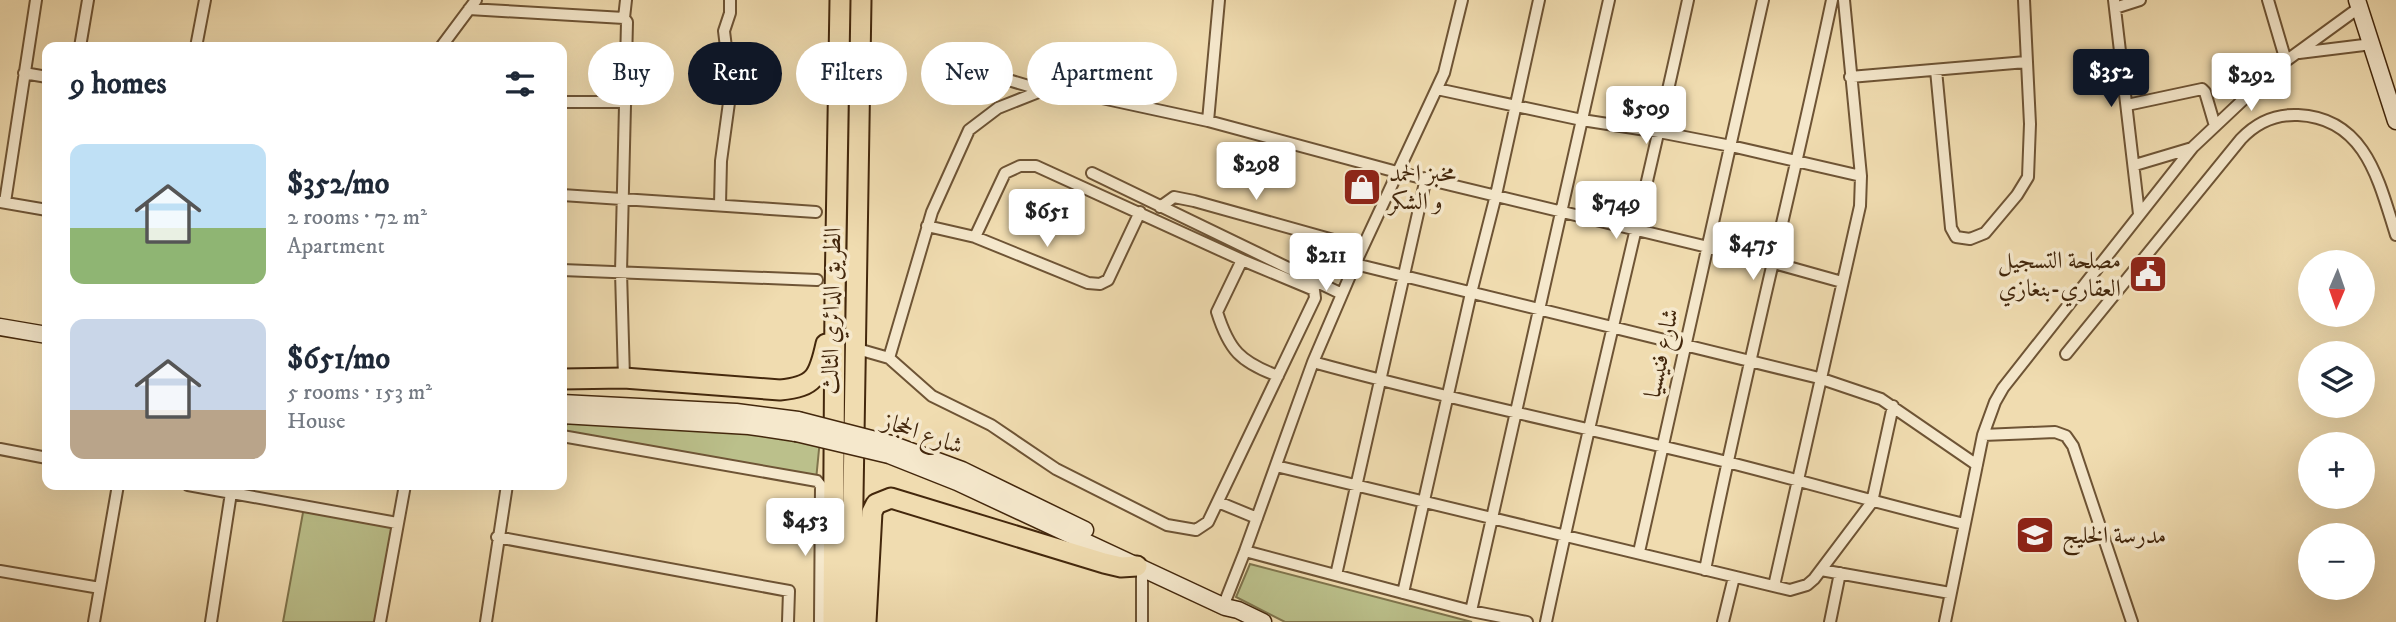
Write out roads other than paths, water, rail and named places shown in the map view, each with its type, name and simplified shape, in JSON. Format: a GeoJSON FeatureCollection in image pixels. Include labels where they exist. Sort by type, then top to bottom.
{"type":"FeatureCollection","features":[{"type":"Feature","properties":{"kind":"highway","name":"الطريق الدائري الثالث"},"geometry":{"type":"LineString","coordinates":[[833,622],[840,0]]}},
{"type":"Feature","properties":{"kind":"highway","name":"الطريق الدائري الثالث"},"geometry":{"type":"LineString","coordinates":[[851,622],[861,0]]}},
{"type":"Feature","properties":{"kind":"highway"},"geometry":{"type":"LineString","coordinates":[[567,380],[624,378],[780,390],[798,388],[813,381],[821,366],[835,298]]}},
{"type":"Feature","properties":{"kind":"highway"},"geometry":{"type":"LineString","coordinates":[[866,622],[872,512],[876,504],[891,498],[1104,563],[1140,567]]}},
{"type":"Feature","properties":{"kind":"main road"},"geometry":{"type":"LineString","coordinates":[[2359,4],[2396,121]]}},
{"type":"Feature","properties":{"kind":"main road"},"geometry":{"type":"LineString","coordinates":[[0,327],[42,334]]}},
{"type":"Feature","properties":{"kind":"main road","name":"شارع الحجاز"},"geometry":{"type":"LineString","coordinates":[[567,403],[736,411],[962,470],[1226,599],[1238,610]]}},
{"type":"Feature","properties":{"kind":"main road","name":"شارع الحجاز"},"geometry":{"type":"LineString","coordinates":[[567,415],[797,427]]}},
{"type":"Feature","properties":{"kind":"main road","name":"شارع الحجاز"},"geometry":{"type":"LineString","coordinates":[[890,450],[1225,607],[1263,622]]}},
{"type":"Feature","properties":{"kind":"street"},"geometry":{"type":"LineString","coordinates":[[36,0],[3,202],[42,209]]}},
{"type":"Feature","properties":{"kind":"street"},"geometry":{"type":"LineString","coordinates":[[80,42],[88,0]]}},
{"type":"Feature","properties":{"kind":"street"},"geometry":{"type":"LineString","coordinates":[[197,42],[205,0]]}},
{"type":"Feature","properties":{"kind":"street"},"geometry":{"type":"LineString","coordinates":[[626,0],[626,42]]}},
{"type":"Feature","properties":{"kind":"street"},"geometry":{"type":"LineString","coordinates":[[720,204],[721,161],[731,88],[724,31],[730,13],[730,0]]}},
{"type":"Feature","properties":{"kind":"street"},"geometry":{"type":"LineString","coordinates":[[1208,121],[1219,0]]}},
{"type":"Feature","properties":{"kind":"street"},"geometry":{"type":"LineString","coordinates":[[1226,599],[1313,362],[1355,264],[1437,89],[1448,61],[1462,0]]}},
{"type":"Feature","properties":{"kind":"street"},"geometry":{"type":"LineString","coordinates":[[1402,593],[1539,0]]}},
{"type":"Feature","properties":{"kind":"street"},"geometry":{"type":"LineString","coordinates":[[1471,611],[1609,0]]}},
{"type":"Feature","properties":{"kind":"street"},"geometry":{"type":"LineString","coordinates":[[1546,622],[1688,0]]}},
{"type":"Feature","properties":{"kind":"street","name":"شارع فنيسيا"},"geometry":{"type":"LineString","coordinates":[[1639,552],[1763,0]]}},
{"type":"Feature","properties":{"kind":"street"},"geometry":{"type":"LineString","coordinates":[[1706,570],[1832,0]]}},
{"type":"Feature","properties":{"kind":"street"},"geometry":{"type":"LineString","coordinates":[[1774,586],[1819,378],[1858,222],[1861,176],[1844,0]]}},
{"type":"Feature","properties":{"kind":"street"},"geometry":{"type":"LineString","coordinates":[[1936,70],[1951,228],[1956,237],[1970,239],[1985,233],[2017,195],[2028,177],[2030,124],[2024,0]]}},
{"type":"Feature","properties":{"kind":"street"},"geometry":{"type":"LineString","coordinates":[[2139,214],[2115,4],[2140,0]]}},
{"type":"Feature","properties":{"kind":"street"},"geometry":{"type":"LineString","coordinates":[[2268,0],[2286,61]]}},
{"type":"Feature","properties":{"kind":"street"},"geometry":{"type":"LineString","coordinates":[[1945,622],[1983,435],[2003,388],[2193,147],[2286,61],[2359,4]]}},
{"type":"Feature","properties":{"kind":"street"},"geometry":{"type":"LineString","coordinates":[[445,42],[472,5],[624,18]]}},
{"type":"Feature","properties":{"kind":"street"},"geometry":{"type":"LineString","coordinates":[[2296,53],[2372,44]]}},
{"type":"Feature","properties":{"kind":"street"},"geometry":{"type":"LineString","coordinates":[[1850,77],[2026,62]]}},
{"type":"Feature","properties":{"kind":"street"},"geometry":{"type":"LineString","coordinates":[[24,73],[42,76]]}},
{"type":"Feature","properties":{"kind":"street"},"geometry":{"type":"LineString","coordinates":[[1437,89],[1582,120],[1731,146],[1861,176]]}},
{"type":"Feature","properties":{"kind":"street"},"geometry":{"type":"LineString","coordinates":[[2127,105],[2202,89],[2215,126]]}},
{"type":"Feature","properties":{"kind":"street"},"geometry":{"type":"LineString","coordinates":[[888,358],[932,212],[969,130],[998,108],[1027,96]]}},
{"type":"Feature","properties":{"kind":"street"},"geometry":{"type":"LineString","coordinates":[[567,102],[588,102]]}},
{"type":"Feature","properties":{"kind":"street"},"geometry":{"type":"LineString","coordinates":[[624,378],[621,272],[626,105]]}},
{"type":"Feature","properties":{"kind":"street"},"geometry":{"type":"LineString","coordinates":[[1135,105],[1208,121],[1397,172],[1774,263],[1842,282]]}},
{"type":"Feature","properties":{"kind":"street"},"geometry":{"type":"LineString","coordinates":[[2066,354],[2241,139],[2250,130],[2274,117],[2288,114],[2319,118],[2339,127],[2356,140],[2375,170],[2396,235]]}},
{"type":"Feature","properties":{"kind":"street"},"geometry":{"type":"LineString","coordinates":[[2135,165],[2193,147]]}},
{"type":"Feature","properties":{"kind":"street"},"geometry":{"type":"LineString","coordinates":[[854,348],[888,358],[932,396],[991,425],[1056,469],[1167,525],[1196,530],[1208,522],[1315,298],[1314,290],[1036,166],[1020,166],[1005,173],[975,237]]}},
{"type":"Feature","properties":{"kind":"street"},"geometry":{"type":"LineString","coordinates":[[1092,173],[1342,294]]}},
{"type":"Feature","properties":{"kind":"street"},"geometry":{"type":"LineString","coordinates":[[1336,575],[1426,178]]}},
{"type":"Feature","properties":{"kind":"street"},"geometry":{"type":"LineString","coordinates":[[567,195],[817,212]]}},
{"type":"Feature","properties":{"kind":"street"},"geometry":{"type":"LineString","coordinates":[[1160,207],[1174,197],[1363,247]]}},
{"type":"Feature","properties":{"kind":"street"},"geometry":{"type":"LineString","coordinates":[[928,226],[975,237],[1088,283],[1100,284],[1108,280],[1140,212]]}},
{"type":"Feature","properties":{"kind":"street"},"geometry":{"type":"LineString","coordinates":[[1242,260],[1219,306],[1219,317],[1230,344],[1254,367],[1278,376]]}},
{"type":"Feature","properties":{"kind":"street"},"geometry":{"type":"LineString","coordinates":[[1355,264],[1859,390],[1893,406],[1976,465]]}},
{"type":"Feature","properties":{"kind":"street"},"geometry":{"type":"LineString","coordinates":[[567,270],[817,280]]}},
{"type":"Feature","properties":{"kind":"street"},"geometry":{"type":"LineString","coordinates":[[1313,362],[1728,463],[1964,524]]}},
{"type":"Feature","properties":{"kind":"street"},"geometry":{"type":"LineString","coordinates":[[1276,466],[1424,504],[1639,552],[1790,590],[1807,585],[1821,570],[1872,502],[1893,406]]}},
{"type":"Feature","properties":{"kind":"street"},"geometry":{"type":"LineString","coordinates":[[1983,435],[2055,432],[2066,436],[2073,446],[2132,622]]}},
{"type":"Feature","properties":{"kind":"street"},"geometry":{"type":"LineString","coordinates":[[567,437],[817,481],[821,486],[820,622]]}},
{"type":"Feature","properties":{"kind":"street"},"geometry":{"type":"LineString","coordinates":[[0,449],[42,457]]}},
{"type":"Feature","properties":{"kind":"street"},"geometry":{"type":"LineString","coordinates":[[94,622],[117,490]]}},
{"type":"Feature","properties":{"kind":"street"},"geometry":{"type":"LineString","coordinates":[[215,490],[397,523]]}},
{"type":"Feature","properties":{"kind":"street"},"geometry":{"type":"LineString","coordinates":[[380,622],[404,490]]}},
{"type":"Feature","properties":{"kind":"street"},"geometry":{"type":"LineString","coordinates":[[485,622],[506,490]]}},
{"type":"Feature","properties":{"kind":"street"},"geometry":{"type":"LineString","coordinates":[[211,622],[231,493]]}},
{"type":"Feature","properties":{"kind":"street"},"geometry":{"type":"LineString","coordinates":[[1218,502],[1257,517]]}},
{"type":"Feature","properties":{"kind":"street"},"geometry":{"type":"LineString","coordinates":[[498,537],[789,591],[788,622]]}},
{"type":"Feature","properties":{"kind":"street"},"geometry":{"type":"LineString","coordinates":[[1245,551],[1471,611],[1527,622]]}},
{"type":"Feature","properties":{"kind":"street"},"geometry":{"type":"LineString","coordinates":[[1140,567],[1142,622]]}},
{"type":"Feature","properties":{"kind":"street"},"geometry":{"type":"LineString","coordinates":[[1821,570],[1950,593]]}},
{"type":"Feature","properties":{"kind":"street"},"geometry":{"type":"LineString","coordinates":[[0,571],[100,587]]}},
{"type":"Feature","properties":{"kind":"street"},"geometry":{"type":"LineString","coordinates":[[1830,622],[1840,573]]}},
{"type":"Feature","properties":{"kind":"street"},"geometry":{"type":"LineString","coordinates":[[1723,622],[1734,577]]}},
{"type":"Feature","properties":{"kind":"place","name":"مخبز الحمد و الشكر"},"geometry":{"type":"Point","coordinates":[1362,187]}},
{"type":"Feature","properties":{"kind":"place","name":"مصلحة التسجيل العقاري-بنغازي"},"geometry":{"type":"Point","coordinates":[2148,274]}},
{"type":"Feature","properties":{"kind":"place","name":"مدرسة الخليج"},"geometry":{"type":"Point","coordinates":[2035,535]}}]}
